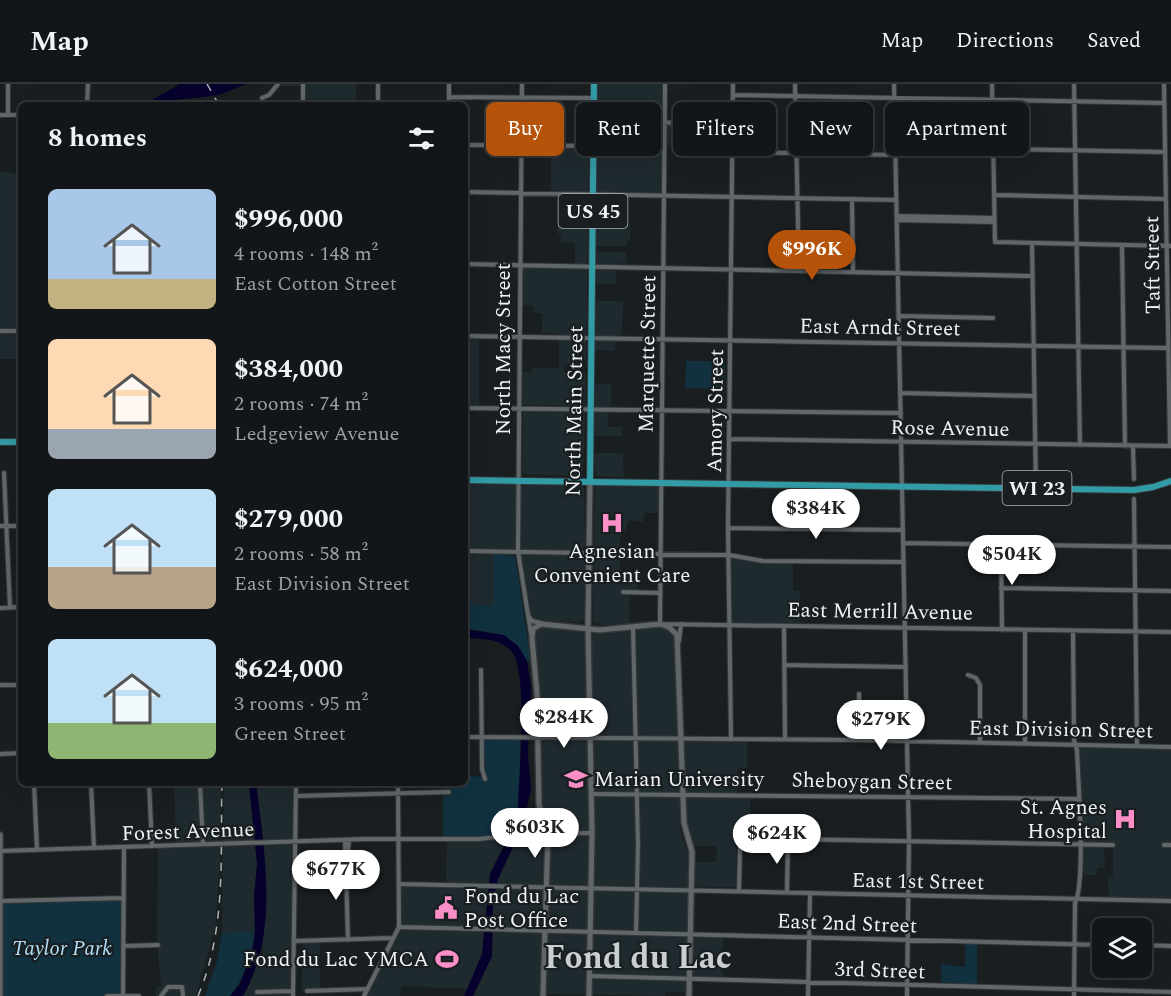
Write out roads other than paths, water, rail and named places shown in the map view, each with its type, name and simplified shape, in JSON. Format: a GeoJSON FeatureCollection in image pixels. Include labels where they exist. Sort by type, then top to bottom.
{"type":"FeatureCollection","features":[{"type":"Feature","properties":{"kind":"main road","name":"North Main Street"},"geometry":{"type":"LineString","coordinates":[[594,84],[594,102]]}},
{"type":"Feature","properties":{"kind":"main road","name":"North Main Street"},"geometry":{"type":"LineString","coordinates":[[589,996],[592,794],[588,619],[594,156]]}},
{"type":"Feature","properties":{"kind":"main road"},"geometry":{"type":"LineString","coordinates":[[0,442],[18,442]]}},
{"type":"Feature","properties":{"kind":"main road"},"geometry":{"type":"LineString","coordinates":[[468,480],[590,481]]}},
{"type":"Feature","properties":{"kind":"main road","name":"WI 23"},"geometry":{"type":"LineString","coordinates":[[590,481],[1134,490],[1154,488],[1171,481]]}},
{"type":"Feature","properties":{"kind":"main road"},"geometry":{"type":"LineString","coordinates":[[532,638],[533,629],[542,624],[579,625],[588,619],[600,630]]}},
{"type":"Feature","properties":{"kind":"main road"},"geometry":{"type":"LineString","coordinates":[[660,624],[674,631],[679,641],[684,823],[692,852],[689,996]]}},
{"type":"Feature","properties":{"kind":"main road","name":"East Merrill Avenue"},"geometry":{"type":"LineString","coordinates":[[567,625],[600,630],[660,624]]}},
{"type":"Feature","properties":{"kind":"main road","name":"North Macy Street"},"geometry":{"type":"LineString","coordinates":[[532,638],[538,738],[539,805],[548,832]]}},
{"type":"Feature","properties":{"kind":"main road"},"geometry":{"type":"LineString","coordinates":[[534,833],[543,828],[544,821]]}},
{"type":"Feature","properties":{"kind":"main road"},"geometry":{"type":"LineString","coordinates":[[543,996],[548,832]]}},
{"type":"Feature","properties":{"kind":"main road"},"geometry":{"type":"LineString","coordinates":[[0,835],[0,996]]}},
{"type":"Feature","properties":{"kind":"street"},"geometry":{"type":"LineString","coordinates":[[8,84],[8,115]]}},
{"type":"Feature","properties":{"kind":"street"},"geometry":{"type":"LineString","coordinates":[[87,84],[87,102]]}},
{"type":"Feature","properties":{"kind":"street"},"geometry":{"type":"LineString","coordinates":[[262,98],[269,95],[278,84]]}},
{"type":"Feature","properties":{"kind":"street"},"geometry":{"type":"LineString","coordinates":[[303,84],[303,102]]}},
{"type":"Feature","properties":{"kind":"street"},"geometry":{"type":"LineString","coordinates":[[378,84],[378,102]]}},
{"type":"Feature","properties":{"kind":"street"},"geometry":{"type":"LineString","coordinates":[[449,84],[449,102]]}},
{"type":"Feature","properties":{"kind":"street","name":"North Macy Street"},"geometry":{"type":"LineString","coordinates":[[522,84],[522,102]]}},
{"type":"Feature","properties":{"kind":"street","name":"Marquette Street"},"geometry":{"type":"LineString","coordinates":[[660,624],[665,84]]}},
{"type":"Feature","properties":{"kind":"street","name":"Amory Street"},"geometry":{"type":"LineString","coordinates":[[733,84],[733,102]]}},
{"type":"Feature","properties":{"kind":"street"},"geometry":{"type":"LineString","coordinates":[[795,84],[795,102]]}},
{"type":"Feature","properties":{"kind":"street"},"geometry":{"type":"LineString","coordinates":[[894,84],[894,102]]}},
{"type":"Feature","properties":{"kind":"street"},"geometry":{"type":"LineString","coordinates":[[992,84],[993,102]]}},
{"type":"Feature","properties":{"kind":"street"},"geometry":{"type":"LineString","coordinates":[[1074,84],[1080,445]]}},
{"type":"Feature","properties":{"kind":"street","name":"Taft Street"},"geometry":{"type":"LineString","coordinates":[[1164,84],[1169,246],[1170,446]]}},
{"type":"Feature","properties":{"kind":"street"},"geometry":{"type":"LineString","coordinates":[[733,95],[894,96],[1165,103]]}},
{"type":"Feature","properties":{"kind":"street"},"geometry":{"type":"LineString","coordinates":[[449,97],[594,98]]}},
{"type":"Feature","properties":{"kind":"street"},"geometry":{"type":"LineString","coordinates":[[0,115],[18,115]]}},
{"type":"Feature","properties":{"kind":"street"},"geometry":{"type":"LineString","coordinates":[[661,122],[673,122]]}},
{"type":"Feature","properties":{"kind":"street"},"geometry":{"type":"LineString","coordinates":[[468,145],[486,145]]}},
{"type":"Feature","properties":{"kind":"street"},"geometry":{"type":"LineString","coordinates":[[1029,149],[1165,152]]}},
{"type":"Feature","properties":{"kind":"street","name":"North Macy Street"},"geometry":{"type":"LineString","coordinates":[[521,156],[518,551],[532,638]]}},
{"type":"Feature","properties":{"kind":"street","name":"Amory Street"},"geometry":{"type":"LineString","coordinates":[[731,738],[728,528],[733,156]]}},
{"type":"Feature","properties":{"kind":"street"},"geometry":{"type":"LineString","coordinates":[[797,156],[799,270]]}},
{"type":"Feature","properties":{"kind":"street"},"geometry":{"type":"LineString","coordinates":[[896,156],[909,841],[907,996]]}},
{"type":"Feature","properties":{"kind":"street"},"geometry":{"type":"LineString","coordinates":[[993,156],[995,242],[1169,246]]}},
{"type":"Feature","properties":{"kind":"street"},"geometry":{"type":"LineString","coordinates":[[468,192],[896,200]]}},
{"type":"Feature","properties":{"kind":"street"},"geometry":{"type":"LineString","coordinates":[[994,195],[1166,199]]}},
{"type":"Feature","properties":{"kind":"street"},"geometry":{"type":"LineString","coordinates":[[852,199],[853,271]]}},
{"type":"Feature","properties":{"kind":"street"},"geometry":{"type":"LineString","coordinates":[[897,218],[994,220]]}},
{"type":"Feature","properties":{"kind":"street"},"geometry":{"type":"LineString","coordinates":[[1032,243],[1036,488]]}},
{"type":"Feature","properties":{"kind":"street"},"geometry":{"type":"LineString","coordinates":[[1122,245],[1125,446]]}},
{"type":"Feature","properties":{"kind":"street"},"geometry":{"type":"LineString","coordinates":[[468,264],[1032,276]]}},
{"type":"Feature","properties":{"kind":"street"},"geometry":{"type":"LineString","coordinates":[[899,316],[993,318]]}},
{"type":"Feature","properties":{"kind":"street"},"geometry":{"type":"LineString","coordinates":[[0,330],[18,331]]}},
{"type":"Feature","properties":{"kind":"street","name":"East Arndt Street"},"geometry":{"type":"LineString","coordinates":[[468,336],[730,338],[1168,348]]}},
{"type":"Feature","properties":{"kind":"street"},"geometry":{"type":"LineString","coordinates":[[901,393],[1034,396]]}},
{"type":"Feature","properties":{"kind":"street"},"geometry":{"type":"LineString","coordinates":[[468,408],[901,413]]}},
{"type":"Feature","properties":{"kind":"street","name":"Rose Avenue"},"geometry":{"type":"LineString","coordinates":[[729,439],[1170,446]]}},
{"type":"Feature","properties":{"kind":"street"},"geometry":{"type":"LineString","coordinates":[[1133,446],[1134,479]]}},
{"type":"Feature","properties":{"kind":"street"},"geometry":{"type":"LineString","coordinates":[[4,473],[10,607]]}},
{"type":"Feature","properties":{"kind":"street"},"geometry":{"type":"LineString","coordinates":[[1134,499],[1137,746]]}},
{"type":"Feature","properties":{"kind":"street"},"geometry":{"type":"LineString","coordinates":[[0,526],[18,526]]}},
{"type":"Feature","properties":{"kind":"street"},"geometry":{"type":"LineString","coordinates":[[728,528],[903,530]]}},
{"type":"Feature","properties":{"kind":"street"},"geometry":{"type":"LineString","coordinates":[[903,543],[1171,547]]}},
{"type":"Feature","properties":{"kind":"street"},"geometry":{"type":"LineString","coordinates":[[1001,543],[1002,630]]}},
{"type":"Feature","properties":{"kind":"street"},"geometry":{"type":"LineString","coordinates":[[468,551],[729,555],[763,561],[904,562]]}},
{"type":"Feature","properties":{"kind":"street"},"geometry":{"type":"LineString","coordinates":[[1002,588],[1171,591]]}},
{"type":"Feature","properties":{"kind":"street"},"geometry":{"type":"LineString","coordinates":[[622,592],[660,593]]}},
{"type":"Feature","properties":{"kind":"street"},"geometry":{"type":"LineString","coordinates":[[0,608],[18,607]]}},
{"type":"Feature","properties":{"kind":"street"},"geometry":{"type":"LineString","coordinates":[[527,615],[534,622],[542,624]]}},
{"type":"Feature","properties":{"kind":"street","name":"East Merrill Avenue"},"geometry":{"type":"LineString","coordinates":[[660,624],[1171,632]]}},
{"type":"Feature","properties":{"kind":"street"},"geometry":{"type":"LineString","coordinates":[[679,641],[681,624]]}},
{"type":"Feature","properties":{"kind":"street"},"geometry":{"type":"LineString","coordinates":[[633,627],[637,794],[636,933]]}},
{"type":"Feature","properties":{"kind":"street"},"geometry":{"type":"LineString","coordinates":[[784,627],[785,739]]}},
{"type":"Feature","properties":{"kind":"street"},"geometry":{"type":"LineString","coordinates":[[1024,630],[1025,743]]}},
{"type":"Feature","properties":{"kind":"street"},"geometry":{"type":"LineString","coordinates":[[1073,631],[1080,844],[1074,944],[1074,996]]}},
{"type":"Feature","properties":{"kind":"street"},"geometry":{"type":"LineString","coordinates":[[784,665],[906,668]]}},
{"type":"Feature","properties":{"kind":"street"},"geometry":{"type":"LineString","coordinates":[[481,670],[482,769],[485,779]]}},
{"type":"Feature","properties":{"kind":"street"},"geometry":{"type":"LineString","coordinates":[[968,675],[976,678],[980,685],[980,742]]}},
{"type":"Feature","properties":{"kind":"street"},"geometry":{"type":"LineString","coordinates":[[0,685],[18,685]]}},
{"type":"Feature","properties":{"kind":"street"},"geometry":{"type":"LineString","coordinates":[[859,694],[860,740]]}},
{"type":"Feature","properties":{"kind":"street","name":"East Division Street"},"geometry":{"type":"LineString","coordinates":[[468,737],[731,738],[1171,747]]}},
{"type":"Feature","properties":{"kind":"street"},"geometry":{"type":"LineString","coordinates":[[0,754],[18,753]]}},
{"type":"Feature","properties":{"kind":"street"},"geometry":{"type":"LineString","coordinates":[[34,786],[37,850]]}},
{"type":"Feature","properties":{"kind":"street"},"geometry":{"type":"LineString","coordinates":[[91,786],[94,848]]}},
{"type":"Feature","properties":{"kind":"street"},"geometry":{"type":"LineString","coordinates":[[149,786],[152,846]]}},
{"type":"Feature","properties":{"kind":"street"},"geometry":{"type":"LineString","coordinates":[[200,786],[203,844]]}},
{"type":"Feature","properties":{"kind":"street"},"geometry":{"type":"LineString","coordinates":[[257,993],[293,993],[296,786]]}},
{"type":"Feature","properties":{"kind":"street"},"geometry":{"type":"LineString","coordinates":[[364,996],[399,927],[398,786]]}},
{"type":"Feature","properties":{"kind":"street"},"geometry":{"type":"LineString","coordinates":[[296,796],[449,792]]}},
{"type":"Feature","properties":{"kind":"street","name":"Sheboygan Street"},"geometry":{"type":"LineString","coordinates":[[592,794],[1079,799]]}},
{"type":"Feature","properties":{"kind":"street","name":"Forest Avenue"},"geometry":{"type":"LineString","coordinates":[[0,851],[347,840],[479,839],[548,832],[592,832]]}},
{"type":"Feature","properties":{"kind":"street"},"geometry":{"type":"LineString","coordinates":[[787,892],[788,838],[1113,844]]}},
{"type":"Feature","properties":{"kind":"street"},"geometry":{"type":"LineString","coordinates":[[347,840],[348,940]]}},
{"type":"Feature","properties":{"kind":"street"},"geometry":{"type":"LineString","coordinates":[[1164,845],[1171,845]]}},
{"type":"Feature","properties":{"kind":"street"},"geometry":{"type":"LineString","coordinates":[[739,891],[740,846]]}},
{"type":"Feature","properties":{"kind":"street"},"geometry":{"type":"LineString","coordinates":[[123,996],[124,848]]}},
{"type":"Feature","properties":{"kind":"street","name":"East 1st Street"},"geometry":{"type":"LineString","coordinates":[[399,884],[1171,901]]}},
{"type":"Feature","properties":{"kind":"street"},"geometry":{"type":"LineString","coordinates":[[808,996],[810,893]]}},
{"type":"Feature","properties":{"kind":"street"},"geometry":{"type":"LineString","coordinates":[[1,901],[124,898]]}},
{"type":"Feature","properties":{"kind":"street","name":"East 2nd Street"},"geometry":{"type":"LineString","coordinates":[[399,927],[1092,945]]}},
{"type":"Feature","properties":{"kind":"street"},"geometry":{"type":"LineString","coordinates":[[294,941],[393,938]]}},
{"type":"Feature","properties":{"kind":"street"},"geometry":{"type":"LineString","coordinates":[[124,946],[158,945]]}},
{"type":"Feature","properties":{"kind":"street"},"geometry":{"type":"LineString","coordinates":[[1152,945],[1171,946]]}},
{"type":"Feature","properties":{"kind":"street","name":"3rd Street"},"geometry":{"type":"LineString","coordinates":[[589,976],[1171,992]]}},
{"type":"Feature","properties":{"kind":"street"},"geometry":{"type":"LineString","coordinates":[[161,996],[167,987],[181,987],[183,996]]}},
{"type":"Feature","properties":{"kind":"street"},"geometry":{"type":"LineString","coordinates":[[307,991],[369,989]]}},
{"type":"Feature","properties":{"kind":"street"},"geometry":{"type":"LineString","coordinates":[[107,996],[139,996]]}},
{"type":"Feature","properties":{"kind":"railway"},"geometry":{"type":"LineString","coordinates":[[207,84],[217,102]]}},
{"type":"Feature","properties":{"kind":"railway"},"geometry":{"type":"LineString","coordinates":[[198,996],[214,944],[218,918],[222,786]]}},
{"type":"Feature","properties":{"kind":"place","name":"Agnesian Convenient Care"},"geometry":{"type":"Point","coordinates":[612,523]}},
{"type":"Feature","properties":{"kind":"place","name":"Marian University"},"geometry":{"type":"Point","coordinates":[576,779]}},
{"type":"Feature","properties":{"kind":"place","name":"St. Agnes Hospital"},"geometry":{"type":"Point","coordinates":[1125,819]}},
{"type":"Feature","properties":{"kind":"place","name":"Fond du Lac Post Office"},"geometry":{"type":"Point","coordinates":[446,908]}},
{"type":"Feature","properties":{"kind":"place","name":"Fond du Lac YMCA"},"geometry":{"type":"Point","coordinates":[447,959]}},
{"type":"Feature","properties":{"kind":"district","name":"Fond du Lac"},"geometry":{"type":"Point","coordinates":[638,956]}},
{"type":"Feature","properties":{"kind":"park label","name":"Taylor Park"},"geometry":{"type":"Point","coordinates":[62,948]}}]}
